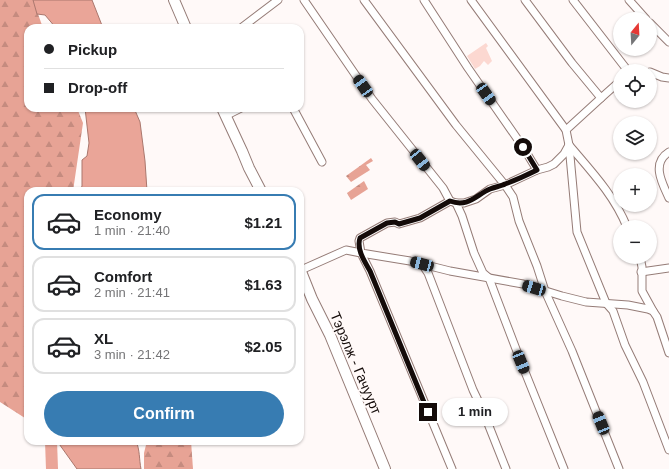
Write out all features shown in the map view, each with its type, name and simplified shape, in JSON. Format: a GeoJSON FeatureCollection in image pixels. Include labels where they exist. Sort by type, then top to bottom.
{"type":"FeatureCollection","features":[{"type":"Feature","properties":{"kind":"main road"},"geometry":{"type":"LineString","coordinates":[[174,0],[184,24]]}},
{"type":"Feature","properties":{"kind":"main road"},"geometry":{"type":"LineString","coordinates":[[224,112],[259,187]]}},
{"type":"Feature","properties":{"kind":"main road","name":"Тэрэлж - Гачуурт"},"geometry":{"type":"LineString","coordinates":[[304,280],[330,335],[385,469]]}},
{"type":"Feature","properties":{"kind":"street"},"geometry":{"type":"LineString","coordinates":[[246,24],[278,0]]}},
{"type":"Feature","properties":{"kind":"street"},"geometry":{"type":"LineString","coordinates":[[304,0],[372,99],[444,188],[462,216],[474,253],[483,273],[489,278],[564,469]]}},
{"type":"Feature","properties":{"kind":"street"},"geometry":{"type":"LineString","coordinates":[[364,0],[456,125],[513,197],[544,291],[572,351],[619,469]]}},
{"type":"Feature","properties":{"kind":"street"},"geometry":{"type":"LineString","coordinates":[[424,0],[537,170]]}},
{"type":"Feature","properties":{"kind":"street"},"geometry":{"type":"LineString","coordinates":[[471,0],[566,130],[569,145],[577,232],[606,303],[613,312],[618,328],[643,382],[669,450]]}},
{"type":"Feature","properties":{"kind":"street"},"geometry":{"type":"LineString","coordinates":[[525,0],[572,63],[601,98]]}},
{"type":"Feature","properties":{"kind":"street"},"geometry":{"type":"LineString","coordinates":[[573,0],[623,64]]}},
{"type":"Feature","properties":{"kind":"street"},"geometry":{"type":"LineString","coordinates":[[630,0],[640,12]]}},
{"type":"Feature","properties":{"kind":"street"},"geometry":{"type":"LineString","coordinates":[[657,30],[669,42]]}},
{"type":"Feature","properties":{"kind":"street"},"geometry":{"type":"LineString","coordinates":[[657,75],[669,78]]}},
{"type":"Feature","properties":{"kind":"street"},"geometry":{"type":"LineString","coordinates":[[566,130],[613,87]]}},
{"type":"Feature","properties":{"kind":"street"},"geometry":{"type":"LineString","coordinates":[[294,112],[322,162]]}},
{"type":"Feature","properties":{"kind":"street"},"geometry":{"type":"LineString","coordinates":[[452,469],[370,271],[361,253],[360,238],[387,223],[395,222],[399,224],[420,218],[453,202],[464,203],[476,198],[490,189],[505,185],[537,170],[548,167],[554,164],[564,154],[569,145]]}},
{"type":"Feature","properties":{"kind":"street"},"geometry":{"type":"LineString","coordinates":[[569,145],[604,186],[624,220]]}},
{"type":"Feature","properties":{"kind":"street"},"geometry":{"type":"LineString","coordinates":[[668,194],[662,184],[659,172],[659,162],[663,156],[669,152]]}},
{"type":"Feature","properties":{"kind":"street"},"geometry":{"type":"LineString","coordinates":[[304,268],[346,250],[410,261],[450,271],[523,284],[586,302],[628,305],[653,311]]}},
{"type":"Feature","properties":{"kind":"street"},"geometry":{"type":"LineString","coordinates":[[422,264],[428,272],[473,390],[484,411],[506,469]]}},
{"type":"Feature","properties":{"kind":"street"},"geometry":{"type":"LineString","coordinates":[[641,264],[642,290],[659,321],[669,353]]}},
{"type":"Feature","properties":{"kind":"street"},"geometry":{"type":"LineString","coordinates":[[642,272],[669,268]]}},
{"type":"Feature","properties":{"kind":"shaded area"},"geometry":{"type":"Polygon","coordinates":[[[33,0],[92,0],[101,24],[53,24],[45,15],[37,14],[33,0]]]}},
{"type":"Feature","properties":{"kind":"shaded area"},"geometry":{"type":"Polygon","coordinates":[[[486,43],[488,46],[486,48],[492,61],[488,65],[484,61],[475,69],[467,56],[486,43]]]}},
{"type":"Feature","properties":{"kind":"shaded area"},"geometry":{"type":"Polygon","coordinates":[[[85,112],[136,112],[140,122],[147,187],[82,187],[82,160],[87,156],[89,143],[85,112]]]}},
{"type":"Feature","properties":{"kind":"shaded area"},"geometry":{"type":"Polygon","coordinates":[[[60,445],[137,445],[141,469],[77,469],[60,445]]]}},
{"type":"Feature","properties":{"kind":"green space"},"geometry":{"type":"Polygon","coordinates":[[[0,0],[33,0],[42,24],[24,24],[24,112],[79,112],[83,123],[74,187],[24,187],[24,417],[0,402],[0,0]]]}},
{"type":"Feature","properties":{"kind":"green space"},"geometry":{"type":"Polygon","coordinates":[[[371,158],[373,161],[366,165],[370,170],[351,182],[346,176],[371,158]]]}},
{"type":"Feature","properties":{"kind":"green space"},"geometry":{"type":"Polygon","coordinates":[[[364,181],[368,189],[351,200],[347,193],[364,181]]]}},
{"type":"Feature","properties":{"kind":"green space"},"geometry":{"type":"Polygon","coordinates":[[[146,445],[191,445],[193,469],[144,469],[144,453],[146,445]]]}},
{"type":"Feature","properties":{"kind":"waterway"},"geometry":{"type":"LineString","coordinates":[[51,445],[52,469]]}},
{"type":"Feature","properties":{"kind":"route"},"geometry":{"type":"LineString","coordinates":[[428,412],[370,271],[361,253],[360,238],[387,223],[395,222],[399,224],[420,218],[450,201],[464,203],[476,198],[490,189],[505,185],[537,170],[523,147]]}}]}
